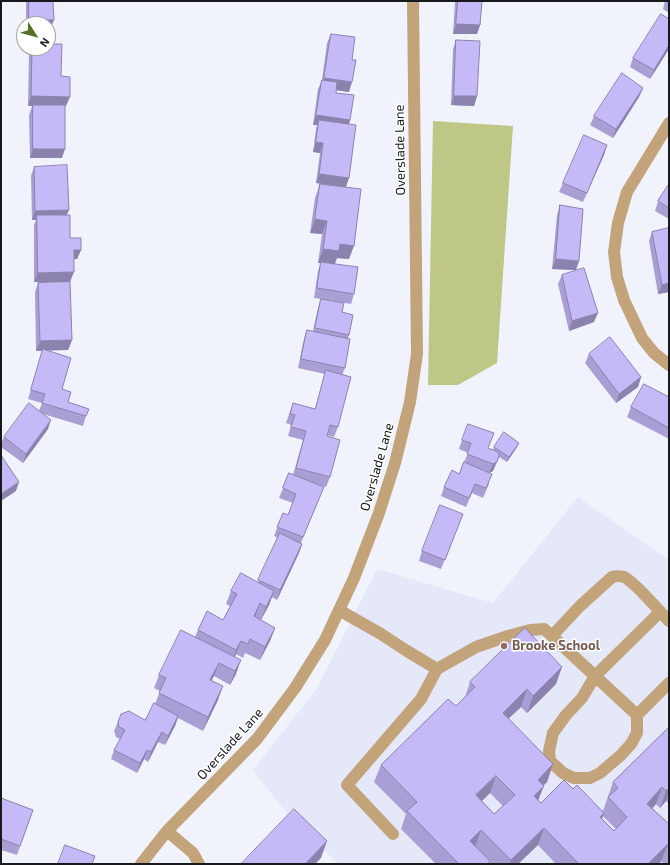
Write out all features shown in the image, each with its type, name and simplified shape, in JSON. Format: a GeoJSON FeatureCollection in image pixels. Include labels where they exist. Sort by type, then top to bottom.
{"type":"FeatureCollection","features":[{"type":"Feature","properties":{"kind":"street","name":"Overslade Lane"},"geometry":{"type":"LineString","coordinates":[[141,864],[167,831],[257,739],[295,688],[325,640],[354,578],[379,513],[395,462],[410,402],[417,354],[413,1]]}},
{"type":"Feature","properties":{"kind":"street"},"geometry":{"type":"LineString","coordinates":[[669,123],[627,192],[618,223],[614,252],[617,277],[624,300],[642,338],[654,353],[669,365]]}},
{"type":"Feature","properties":{"kind":"street"},"geometry":{"type":"LineString","coordinates":[[552,636],[580,606],[615,576],[624,577],[632,582],[669,621]]}},
{"type":"Feature","properties":{"kind":"street"},"geometry":{"type":"LineString","coordinates":[[339,610],[437,669]]}},
{"type":"Feature","properties":{"kind":"street"},"geometry":{"type":"LineString","coordinates":[[660,612],[595,676],[582,698],[566,715],[553,733],[549,751],[550,761],[563,774],[574,778],[590,778],[600,773],[621,755],[631,744],[637,733],[637,715],[669,683]]}},
{"type":"Feature","properties":{"kind":"street"},"geometry":{"type":"LineString","coordinates":[[393,834],[348,785],[421,699],[437,669],[476,647],[530,630],[544,629],[637,715]]}},
{"type":"Feature","properties":{"kind":"street"},"geometry":{"type":"LineString","coordinates":[[167,831],[193,853],[199,864]]}},
{"type":"Feature","properties":{"kind":"shaded area","name":"Brooke School"},"geometry":{"type":"Polygon","coordinates":[[[578,497],[669,560],[669,864],[339,864],[295,824],[253,770],[317,688],[377,569],[493,603],[578,497]]]}},
{"type":"Feature","properties":{"kind":"green space"},"geometry":{"type":"Polygon","coordinates":[[[433,121],[513,126],[497,363],[458,385],[428,385],[433,121]]]}},
{"type":"Feature","properties":{"kind":"building"},"geometry":{"type":"Polygon","coordinates":[[[29,1],[53,1],[54,16],[29,16],[29,1]]]}},
{"type":"Feature","properties":{"kind":"building"},"geometry":{"type":"Polygon","coordinates":[[[458,1],[482,1],[480,25],[456,24],[458,1]]]}},
{"type":"Feature","properties":{"kind":"building"},"geometry":{"type":"Polygon","coordinates":[[[661,14],[669,19],[669,45],[654,70],[633,58],[661,14]]]}},
{"type":"Feature","properties":{"kind":"building"},"geometry":{"type":"Polygon","coordinates":[[[331,34],[355,37],[352,60],[356,60],[352,82],[324,78],[331,34]]]}},
{"type":"Feature","properties":{"kind":"building"},"geometry":{"type":"Polygon","coordinates":[[[456,40],[480,41],[477,96],[454,96],[456,40]]]}},
{"type":"Feature","properties":{"kind":"building"},"geometry":{"type":"Polygon","coordinates":[[[56,44],[62,44],[61,76],[70,77],[70,97],[31,96],[32,56],[56,56],[56,44]]]}},
{"type":"Feature","properties":{"kind":"building"},"geometry":{"type":"Polygon","coordinates":[[[622,73],[643,88],[616,129],[594,116],[622,73]]]}},
{"type":"Feature","properties":{"kind":"building"},"geometry":{"type":"Polygon","coordinates":[[[322,80],[337,82],[336,93],[354,95],[350,120],[316,115],[322,80]]]}},
{"type":"Feature","properties":{"kind":"building"},"geometry":{"type":"Polygon","coordinates":[[[33,105],[65,105],[65,149],[33,149],[33,105]]]}},
{"type":"Feature","properties":{"kind":"building"},"geometry":{"type":"Polygon","coordinates":[[[319,120],[356,125],[349,178],[319,174],[323,143],[316,142],[319,120]]]}},
{"type":"Feature","properties":{"kind":"building"},"geometry":{"type":"Polygon","coordinates":[[[584,135],[607,145],[587,193],[563,183],[584,135]]]}},
{"type":"Feature","properties":{"kind":"building"},"geometry":{"type":"Polygon","coordinates":[[[67,165],[69,210],[35,211],[34,167],[67,165]]]}},
{"type":"Feature","properties":{"kind":"building"},"geometry":{"type":"Polygon","coordinates":[[[320,184],[361,189],[354,246],[340,244],[339,251],[323,249],[327,221],[315,219],[320,184]]]}},
{"type":"Feature","properties":{"kind":"building"},"geometry":{"type":"Polygon","coordinates":[[[669,184],[669,208],[658,201],[669,184]]]}},
{"type":"Feature","properties":{"kind":"building"},"geometry":{"type":"Polygon","coordinates":[[[560,205],[583,209],[579,261],[556,259],[560,205]]]}},
{"type":"Feature","properties":{"kind":"building"},"geometry":{"type":"Polygon","coordinates":[[[37,215],[70,215],[70,238],[81,238],[81,250],[74,250],[74,272],[38,273],[37,215]]]}},
{"type":"Feature","properties":{"kind":"building"},"geometry":{"type":"Polygon","coordinates":[[[669,228],[669,283],[662,285],[652,232],[669,228]]]}},
{"type":"Feature","properties":{"kind":"building"},"geometry":{"type":"Polygon","coordinates":[[[321,262],[358,267],[354,294],[317,288],[321,262]]]}},
{"type":"Feature","properties":{"kind":"building"},"geometry":{"type":"Polygon","coordinates":[[[584,268],[598,313],[572,321],[562,275],[584,268]]]}},
{"type":"Feature","properties":{"kind":"building"},"geometry":{"type":"Polygon","coordinates":[[[70,282],[72,340],[40,341],[38,283],[70,282]]]}},
{"type":"Feature","properties":{"kind":"building"},"geometry":{"type":"Polygon","coordinates":[[[321,299],[344,303],[342,312],[353,315],[349,335],[315,328],[321,299]]]}},
{"type":"Feature","properties":{"kind":"building"},"geometry":{"type":"Polygon","coordinates":[[[307,330],[350,339],[345,368],[301,359],[307,330]]]}},
{"type":"Feature","properties":{"kind":"building"},"geometry":{"type":"Polygon","coordinates":[[[610,337],[641,377],[619,394],[589,354],[610,337]]]}},
{"type":"Feature","properties":{"kind":"building"},"geometry":{"type":"Polygon","coordinates":[[[43,349],[71,358],[62,389],[71,392],[68,402],[89,409],[86,416],[42,403],[45,394],[31,390],[43,349]]]}},
{"type":"Feature","properties":{"kind":"building"},"geometry":{"type":"Polygon","coordinates":[[[326,370],[351,377],[338,427],[330,425],[327,436],[340,440],[330,477],[296,468],[306,431],[291,427],[295,415],[290,414],[293,403],[315,409],[326,370]]]}},
{"type":"Feature","properties":{"kind":"building"},"geometry":{"type":"Polygon","coordinates":[[[644,384],[669,397],[669,428],[631,407],[644,384]]]}},
{"type":"Feature","properties":{"kind":"building"},"geometry":{"type":"Polygon","coordinates":[[[29,403],[51,420],[26,454],[4,437],[29,403]]]}},
{"type":"Feature","properties":{"kind":"building"},"geometry":{"type":"Polygon","coordinates":[[[468,424],[494,433],[488,448],[498,452],[499,456],[497,462],[493,464],[467,454],[471,443],[462,440],[468,424]]]}},
{"type":"Feature","properties":{"kind":"building"},"geometry":{"type":"Polygon","coordinates":[[[504,432],[519,443],[509,457],[494,447],[504,432]]]}},
{"type":"Feature","properties":{"kind":"building"},"geometry":{"type":"Polygon","coordinates":[[[1,455],[19,482],[1,494],[1,455]]]}},
{"type":"Feature","properties":{"kind":"building"},"geometry":{"type":"Polygon","coordinates":[[[464,462],[492,474],[486,488],[475,484],[469,498],[444,487],[452,470],[459,474],[464,462]]]}},
{"type":"Feature","properties":{"kind":"building"},"geometry":{"type":"Polygon","coordinates":[[[289,473],[324,487],[303,537],[277,527],[283,513],[288,515],[296,494],[283,488],[289,473]]]}},
{"type":"Feature","properties":{"kind":"building"},"geometry":{"type":"Polygon","coordinates":[[[440,505],[463,514],[445,560],[422,551],[440,505]]]}},
{"type":"Feature","properties":{"kind":"building"},"geometry":{"type":"Polygon","coordinates":[[[280,533],[302,544],[280,590],[258,580],[280,533]]]}},
{"type":"Feature","properties":{"kind":"building"},"geometry":{"type":"Polygon","coordinates":[[[241,573],[274,591],[266,607],[260,603],[254,616],[275,628],[265,647],[250,639],[248,644],[241,641],[236,650],[198,630],[207,611],[223,620],[237,594],[231,591],[241,573]]]}},
{"type":"Feature","properties":{"kind":"building"},"geometry":{"type":"Polygon","coordinates":[[[525,628],[562,667],[533,696],[527,689],[503,713],[553,764],[538,780],[544,786],[534,796],[541,803],[564,780],[573,789],[577,785],[604,813],[600,817],[614,831],[627,817],[608,797],[618,788],[613,782],[669,727],[669,788],[666,791],[662,787],[647,804],[669,824],[669,846],[668,844],[648,864],[579,864],[544,828],[511,860],[481,830],[470,841],[490,861],[487,864],[459,864],[407,811],[417,802],[381,765],[448,699],[456,706],[475,687],[470,682],[525,628]],[[496,776],[476,795],[494,814],[515,795],[496,776]]]}},
{"type":"Feature","properties":{"kind":"building"},"geometry":{"type":"Polygon","coordinates":[[[181,630],[241,660],[235,671],[219,663],[210,680],[223,686],[208,717],[159,693],[166,678],[159,675],[181,630]]]}},
{"type":"Feature","properties":{"kind":"building"},"geometry":{"type":"Polygon","coordinates":[[[154,703],[178,716],[168,736],[162,732],[151,752],[147,750],[140,763],[114,750],[125,730],[119,727],[118,722],[121,714],[129,711],[145,720],[154,703]]]}},
{"type":"Feature","properties":{"kind":"building"},"geometry":{"type":"Polygon","coordinates":[[[1,798],[33,810],[20,846],[1,839],[1,798]]]}},
{"type":"Feature","properties":{"kind":"building"},"geometry":{"type":"Polygon","coordinates":[[[294,809],[327,841],[305,864],[241,864],[294,809]]]}},
{"type":"Feature","properties":{"kind":"building"},"geometry":{"type":"Polygon","coordinates":[[[65,845],[95,856],[92,864],[58,864],[65,845]]]}},
{"type":"Feature","properties":{"kind":"place","name":"Brooke School"},"geometry":{"type":"Point","coordinates":[504,646]}}]}
